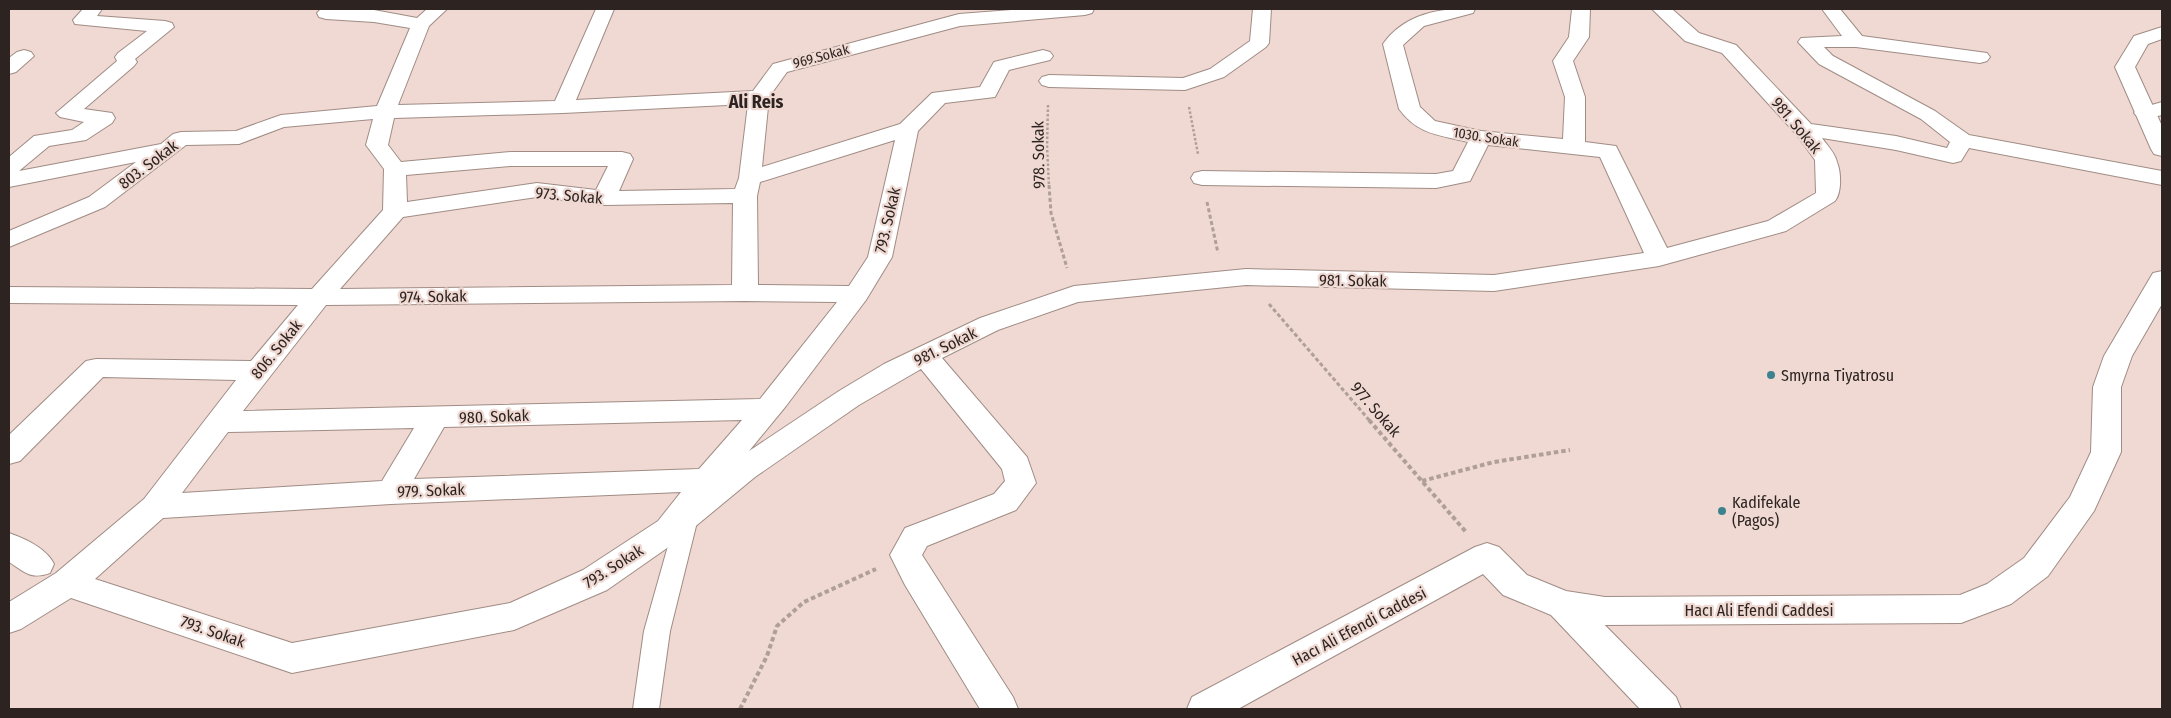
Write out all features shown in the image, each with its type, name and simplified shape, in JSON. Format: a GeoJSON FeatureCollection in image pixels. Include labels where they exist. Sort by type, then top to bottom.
{"type":"FeatureCollection","features":[{"type":"Feature","properties":{"kind":"street"},"geometry":{"type":"LineString","coordinates":[[9,168],[42,141],[78,134],[104,118],[67,113],[127,62],[124,57],[165,27],[82,20],[93,9]]}},
{"type":"Feature","properties":{"kind":"street"},"geometry":{"type":"LineString","coordinates":[[563,107],[606,9]]}},
{"type":"Feature","properties":{"kind":"street","name":"969.Sokak"},"geometry":{"type":"LineString","coordinates":[[745,292],[747,187],[759,97],[780,68],[957,15],[1085,9]]}},
{"type":"Feature","properties":{"kind":"street"},"geometry":{"type":"LineString","coordinates":[[1049,81],[1185,84],[1217,73],[1259,43],[1262,9]]}},
{"type":"Feature","properties":{"kind":"street","name":"1030. Sokak"},"geometry":{"type":"LineString","coordinates":[[1466,9],[1417,22],[1393,44],[1410,109],[1428,126],[1480,138],[1608,151],[1659,258]]}},
{"type":"Feature","properties":{"kind":"street"},"geometry":{"type":"LineString","coordinates":[[1574,147],[1575,97],[1563,61],[1579,37],[1581,9]]}},
{"type":"Feature","properties":{"kind":"street","name":"981. Sokak"},"geometry":{"type":"LineString","coordinates":[[679,522],[744,469],[849,398],[894,371],[989,324],[1074,294],[1246,277],[1494,283],[1659,258],[1777,226],[1827,196],[1828,174],[1826,160],[1804,129],[1729,49],[1692,37],[1661,9]]}},
{"type":"Feature","properties":{"kind":"street"},"geometry":{"type":"LineString","coordinates":[[1832,9],[1856,41]]}},
{"type":"Feature","properties":{"kind":"street"},"geometry":{"type":"LineString","coordinates":[[326,13],[374,16],[430,16],[385,112],[377,145],[395,169],[395,211]]}},
{"type":"Feature","properties":{"kind":"street"},"geometry":{"type":"LineString","coordinates":[[2162,33],[2141,40],[2125,67],[2154,110],[2162,149]]}},
{"type":"Feature","properties":{"kind":"street"},"geometry":{"type":"LineString","coordinates":[[1980,57],[1856,41],[1808,42],[1826,60],[1928,115],[1962,140],[2162,178]]}},
{"type":"Feature","properties":{"kind":"street"},"geometry":{"type":"LineString","coordinates":[[908,129],[939,97],[988,93],[1001,66],[1043,56]]}},
{"type":"Feature","properties":{"kind":"street","name":"803. Sokak"},"geometry":{"type":"LineString","coordinates":[[9,240],[98,202],[181,139],[239,137],[281,121],[385,112],[563,107],[759,97]]}},
{"type":"Feature","properties":{"kind":"street","name":"973. Sokak"},"geometry":{"type":"LineString","coordinates":[[395,211],[537,190],[604,198],[747,187],[908,129]]}},
{"type":"Feature","properties":{"kind":"street","name":"793. Sokak"},"geometry":{"type":"LineString","coordinates":[[68,583],[292,658],[514,616],[595,580],[679,522],[707,480],[768,409],[857,294],[880,257],[908,129]]}},
{"type":"Feature","properties":{"kind":"street"},"geometry":{"type":"LineString","coordinates":[[1804,129],[1896,143],[1953,156],[1962,140]]}},
{"type":"Feature","properties":{"kind":"street"},"geometry":{"type":"LineString","coordinates":[[1202,178],[1436,181],[1462,176],[1480,138]]}},
{"type":"Feature","properties":{"kind":"street"},"geometry":{"type":"LineString","coordinates":[[9,180],[167,149]]}},
{"type":"Feature","properties":{"kind":"street"},"geometry":{"type":"LineString","coordinates":[[395,169],[511,159],[622,159],[604,198]]}},
{"type":"Feature","properties":{"kind":"street","name":"806. Sokak"},"geometry":{"type":"LineString","coordinates":[[9,619],[68,583],[155,507],[258,371],[319,297],[395,211]]}},
{"type":"Feature","properties":{"kind":"street","name":"974. Sokak"},"geometry":{"type":"LineString","coordinates":[[9,295],[319,297],[745,292],[857,294]]}},
{"type":"Feature","properties":{"kind":"street","name":"Hacı Ali Efendi Caddesi"},"geometry":{"type":"LineString","coordinates":[[1205,709],[1487,556],[1515,585],[1563,605],[1605,611],[1961,609],[1999,594],[2036,567],[2082,503],[2106,452],[2107,387],[2118,356],[2160,292]]}},
{"type":"Feature","properties":{"kind":"street"},"geometry":{"type":"LineString","coordinates":[[925,356],[1016,465],[1021,483],[1005,502],[916,537],[906,554],[917,576],[1000,709]]}},
{"type":"Feature","properties":{"kind":"street"},"geometry":{"type":"LineString","coordinates":[[9,453],[96,368],[258,371]]}},
{"type":"Feature","properties":{"kind":"street","name":"980. Sokak"},"geometry":{"type":"LineString","coordinates":[[220,422],[768,409]]}},
{"type":"Feature","properties":{"kind":"street"},"geometry":{"type":"LineString","coordinates":[[392,492],[435,418]]}},
{"type":"Feature","properties":{"kind":"street","name":"979. Sokak"},"geometry":{"type":"LineString","coordinates":[[155,507],[392,492],[707,480]]}},
{"type":"Feature","properties":{"kind":"street"},"geometry":{"type":"LineString","coordinates":[[9,546],[38,564]]}},
{"type":"Feature","properties":{"kind":"street"},"geometry":{"type":"LineString","coordinates":[[1563,605],[1663,709]]}},
{"type":"Feature","properties":{"kind":"lane"},"geometry":{"type":"LineString","coordinates":[[646,709],[657,631],[679,522]]}},
{"type":"Feature","properties":{"kind":"path","name":"978. Sokak"},"geometry":{"type":"LineString","coordinates":[[1049,81],[1047,146],[1051,213],[1074,294]]}},
{"type":"Feature","properties":{"kind":"path","name":"977. Sokak"},"geometry":{"type":"LineString","coordinates":[[1246,277],[1487,556]]}},
{"type":"Feature","properties":{"kind":"path"},"geometry":{"type":"LineString","coordinates":[[1422,481],[1494,462],[1570,450]]}},
{"type":"Feature","properties":{"kind":"path"},"geometry":{"type":"LineString","coordinates":[[740,709],[767,656],[777,626],[804,602],[906,554]]}},
{"type":"Feature","properties":{"kind":"place","name":"Smyrna Tiyatrosu"},"geometry":{"type":"Point","coordinates":[1771,375]}},
{"type":"Feature","properties":{"kind":"place","name":"Kadifekale (Pagos)"},"geometry":{"type":"Point","coordinates":[1722,511]}},
{"type":"Feature","properties":{"kind":"district","name":"Ali Reis"},"geometry":{"type":"Point","coordinates":[756,102]}}]}
